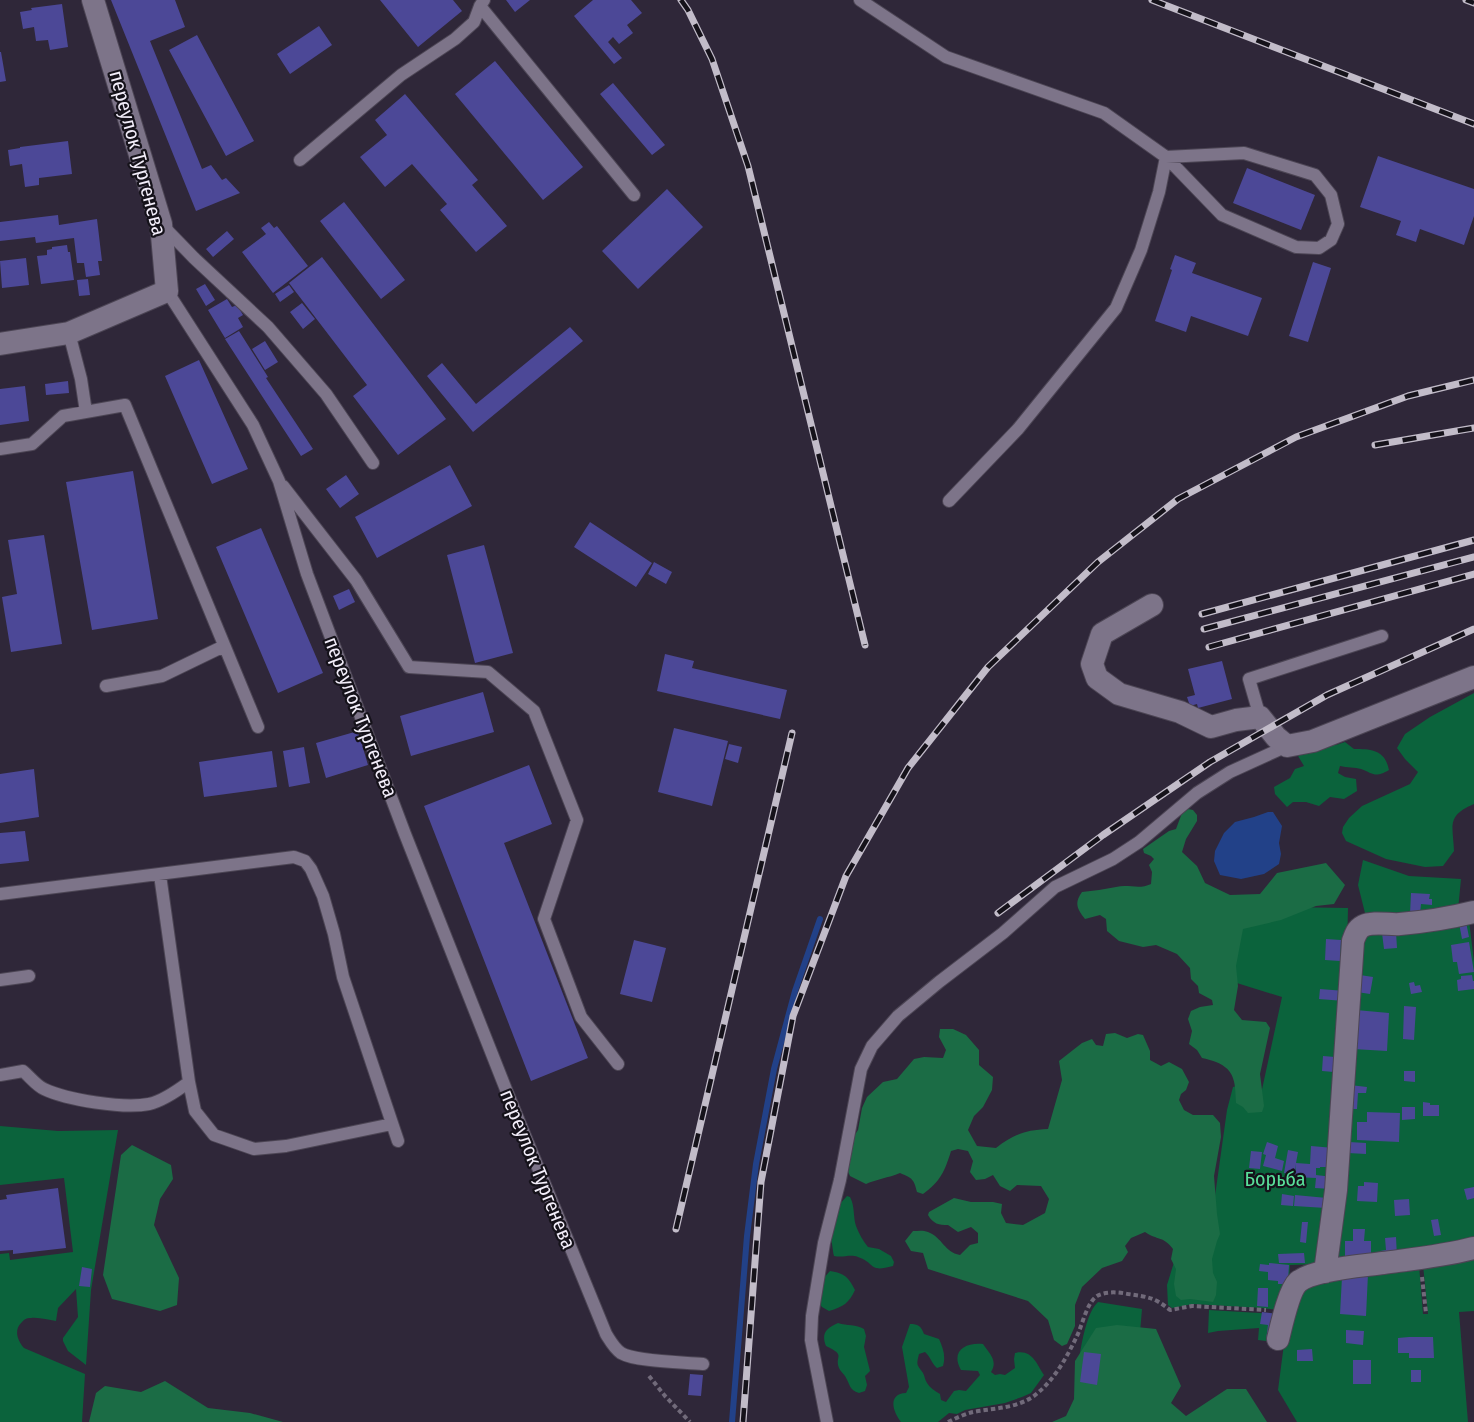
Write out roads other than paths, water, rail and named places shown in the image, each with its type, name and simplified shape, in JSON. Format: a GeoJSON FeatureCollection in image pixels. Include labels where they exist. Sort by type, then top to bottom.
{"type":"FeatureCollection","features":[{"type":"Feature","properties":{"kind":"street","name":"переулок Тургенева"},"geometry":{"type":"LineString","coordinates":[[93,0],[161,224],[167,291]]}},
{"type":"Feature","properties":{"kind":"street"},"geometry":{"type":"LineString","coordinates":[[0,344],[69,333],[167,291]]}},
{"type":"Feature","properties":{"kind":"street"},"geometry":{"type":"LineString","coordinates":[[1152,605],[1102,633],[1092,664],[1097,678],[1119,694],[1180,712],[1212,728],[1236,720],[1260,717],[1276,737],[1287,746],[1313,741],[1474,677]]}},
{"type":"Feature","properties":{"kind":"street"},"geometry":{"type":"LineString","coordinates":[[1326,1272],[1336,1190],[1353,941],[1356,932],[1362,926],[1372,924],[1398,924],[1450,918],[1474,912]]}},
{"type":"Feature","properties":{"kind":"street"},"geometry":{"type":"LineString","coordinates":[[1278,1339],[1284,1312],[1296,1283],[1310,1276],[1474,1248]]}},
{"type":"Feature","properties":{"kind":"lane"},"geometry":{"type":"LineString","coordinates":[[860,0],[946,57],[1104,113],[1166,157],[1222,215],[1296,247],[1319,248],[1331,240],[1338,224],[1330,195],[1315,175],[1244,153],[1166,157]]}},
{"type":"Feature","properties":{"kind":"lane"},"geometry":{"type":"LineString","coordinates":[[300,160],[401,75],[455,39],[474,22],[482,3],[634,195]]}},
{"type":"Feature","properties":{"kind":"lane"},"geometry":{"type":"LineString","coordinates":[[949,501],[1018,429],[1116,308],[1141,250],[1159,192],[1166,157]]}},
{"type":"Feature","properties":{"kind":"lane"},"geometry":{"type":"LineString","coordinates":[[161,224],[268,327],[326,394],[373,463]]}},
{"type":"Feature","properties":{"kind":"lane","name":"переулок Тургенева"},"geometry":{"type":"LineString","coordinates":[[167,291],[253,425],[279,481],[307,574],[401,823],[606,1334],[614,1347],[623,1354],[648,1360],[703,1364]]}},
{"type":"Feature","properties":{"kind":"lane"},"geometry":{"type":"LineString","coordinates":[[69,333],[81,379],[86,412]]}},
{"type":"Feature","properties":{"kind":"lane"},"geometry":{"type":"LineString","coordinates":[[0,450],[32,444],[63,416],[125,405],[258,727]]}},
{"type":"Feature","properties":{"kind":"lane"},"geometry":{"type":"LineString","coordinates":[[279,481],[356,580],[409,667],[488,672],[534,711],[578,820],[544,919],[581,1017],[618,1064]]}},
{"type":"Feature","properties":{"kind":"lane"},"geometry":{"type":"LineString","coordinates":[[1260,717],[1250,679],[1382,636]]}},
{"type":"Feature","properties":{"kind":"lane"},"geometry":{"type":"LineString","coordinates":[[106,686],[162,676],[224,646]]}},
{"type":"Feature","properties":{"kind":"lane"},"geometry":{"type":"LineString","coordinates":[[826,1422],[811,1340],[812,1316],[824,1243],[840,1180],[861,1069],[872,1046],[898,1016],[1003,933],[1054,887],[1113,859],[1139,842],[1197,793],[1230,772],[1287,746]]}},
{"type":"Feature","properties":{"kind":"lane"},"geometry":{"type":"LineString","coordinates":[[0,894],[294,857],[305,861],[323,896],[343,977],[398,1141]]}},
{"type":"Feature","properties":{"kind":"lane"},"geometry":{"type":"LineString","coordinates":[[160,875],[195,1112],[214,1135],[254,1149],[286,1146],[392,1124]]}},
{"type":"Feature","properties":{"kind":"lane"},"geometry":{"type":"LineString","coordinates":[[0,980],[29,976]]}},
{"type":"Feature","properties":{"kind":"lane"},"geometry":{"type":"LineString","coordinates":[[0,1075],[23,1071],[43,1089],[69,1097],[122,1106],[150,1104],[173,1094],[189,1082]]}},
{"type":"Feature","properties":{"kind":"water"},"geometry":{"type":"Polygon","coordinates":[[[1273,812],[1282,826],[1279,864],[1264,874],[1241,879],[1220,875],[1214,861],[1215,851],[1224,833],[1235,822],[1273,812]]]}},
{"type":"Feature","properties":{"kind":"waterway"},"geometry":{"type":"LineString","coordinates":[[732,1422],[747,1236],[756,1164],[774,1069],[795,991],[820,919]]}},
{"type":"Feature","properties":{"kind":"railway"},"geometry":{"type":"LineString","coordinates":[[681,0],[712,59],[748,166],[865,645]]}},
{"type":"Feature","properties":{"kind":"railway"},"geometry":{"type":"LineString","coordinates":[[1152,0],[1474,124]]}},
{"type":"Feature","properties":{"kind":"railway"},"geometry":{"type":"LineString","coordinates":[[1466,0],[1474,3]]}},
{"type":"Feature","properties":{"kind":"railway"},"geometry":{"type":"LineString","coordinates":[[743,1422],[761,1182],[793,1016],[846,876],[908,768],[988,667],[1098,562],[1178,499],[1296,437],[1408,396],[1474,380]]}},
{"type":"Feature","properties":{"kind":"railway"},"geometry":{"type":"LineString","coordinates":[[1375,445],[1474,428]]}},
{"type":"Feature","properties":{"kind":"railway"},"geometry":{"type":"LineString","coordinates":[[1202,614],[1474,540]]}},
{"type":"Feature","properties":{"kind":"railway"},"geometry":{"type":"LineString","coordinates":[[1204,629],[1474,557]]}},
{"type":"Feature","properties":{"kind":"railway"},"geometry":{"type":"LineString","coordinates":[[1209,647],[1474,574]]}},
{"type":"Feature","properties":{"kind":"railway"},"geometry":{"type":"LineString","coordinates":[[998,913],[1103,835],[1210,762],[1327,695],[1474,629]]}},
{"type":"Feature","properties":{"kind":"railway"},"geometry":{"type":"LineString","coordinates":[[676,1229],[792,733]]}},
{"type":"Feature","properties":{"kind":"park label","name":"Борьба"},"geometry":{"type":"Point","coordinates":[1275,1179]}}]}
